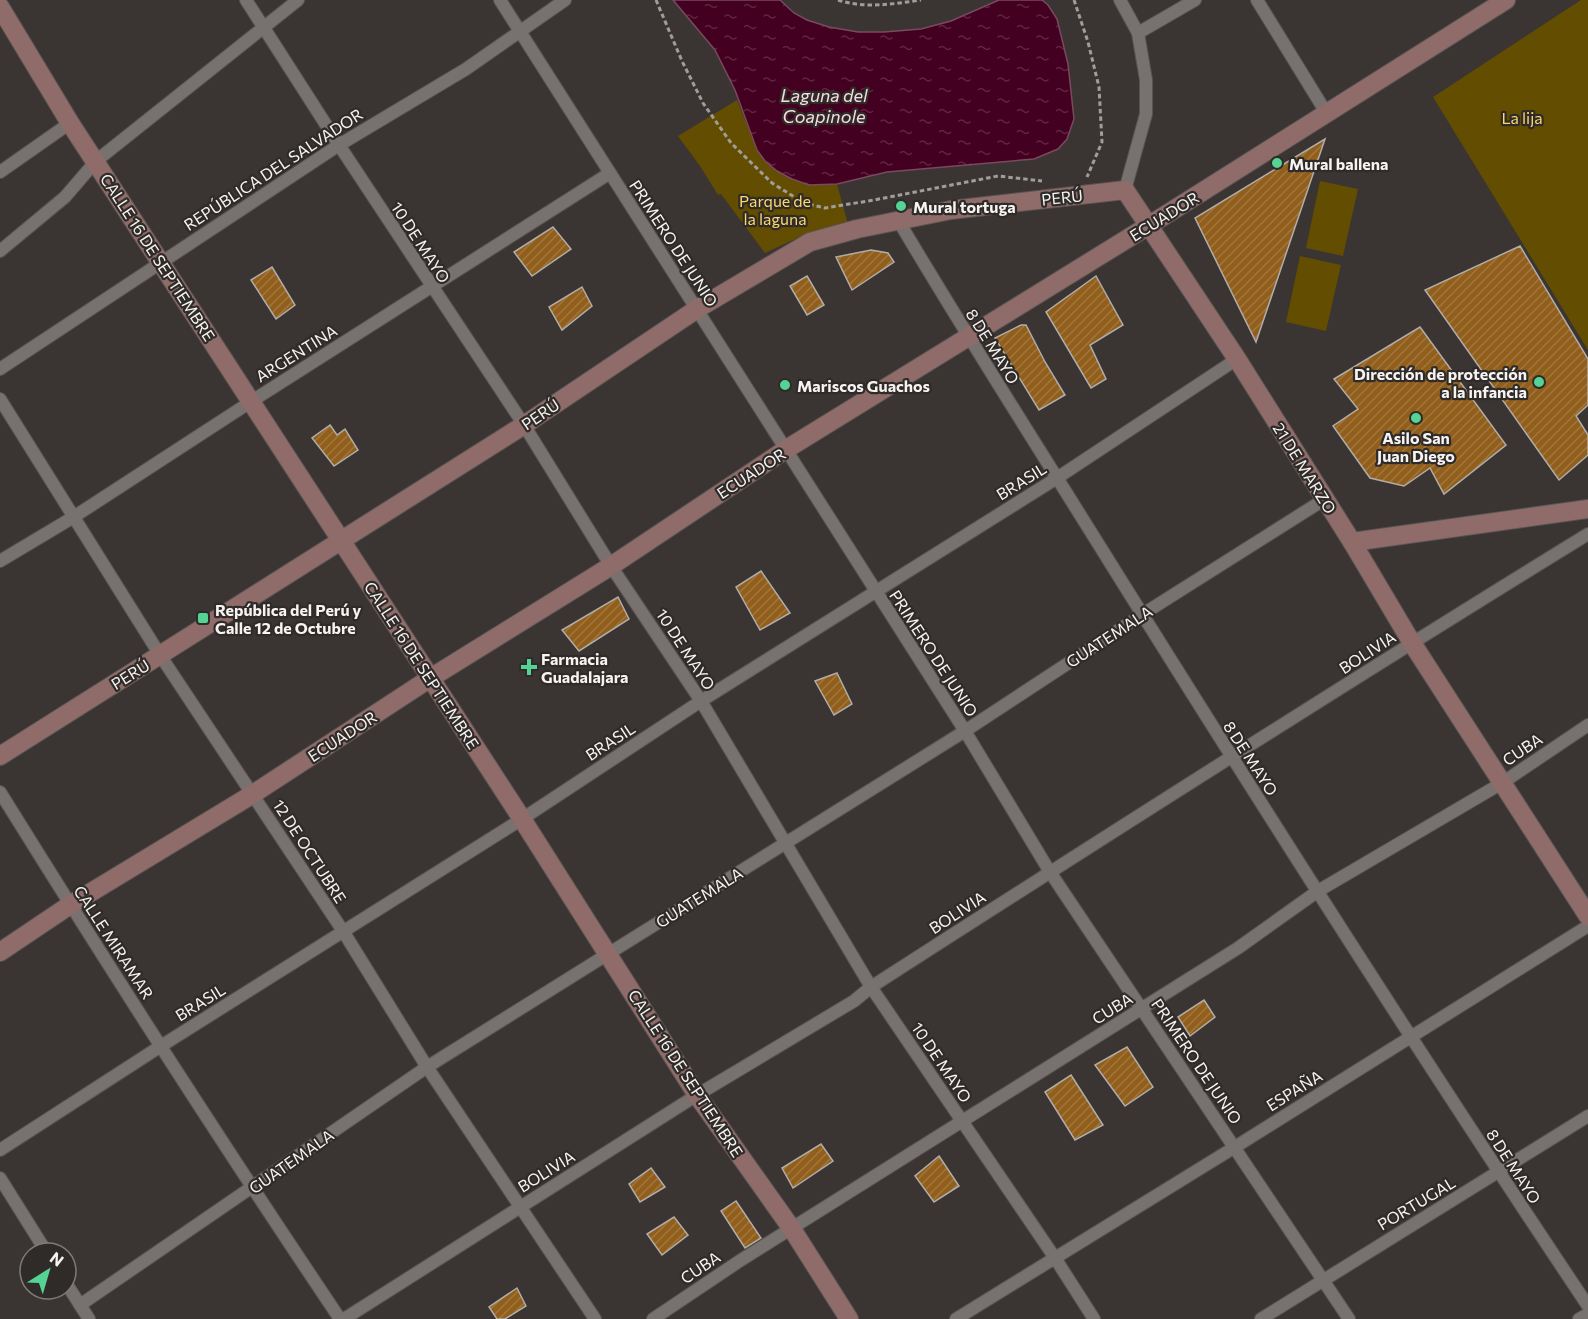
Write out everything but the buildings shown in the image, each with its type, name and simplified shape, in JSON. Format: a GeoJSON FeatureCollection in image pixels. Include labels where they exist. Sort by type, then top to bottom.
{"type":"FeatureCollection","features":[{"type":"Feature","properties":{"kind":"street","name":"10 DE MAYO"},"geometry":{"type":"LineString","coordinates":[[246,0],[432,288],[524,425],[611,566],[700,701],[871,987],[1094,1319]]}},
{"type":"Feature","properties":{"kind":"street"},"geometry":{"type":"LineString","coordinates":[[0,251],[65,197],[96,161],[298,0]]}},
{"type":"Feature","properties":{"kind":"street","name":"PRIMERO DE JUNIO"},"geometry":{"type":"LineString","coordinates":[[500,0],[965,731],[1050,872],[1349,1319]]}},
{"type":"Feature","properties":{"kind":"street","name":"REPÚBLICA DEL SALVADOR"},"geometry":{"type":"LineString","coordinates":[[0,369],[339,145],[466,69],[565,0]]}},
{"type":"Feature","properties":{"kind":"street"},"geometry":{"type":"LineString","coordinates":[[1120,0],[1138,33],[1146,80],[1146,114],[1125,190]]}},
{"type":"Feature","properties":{"kind":"street"},"geometry":{"type":"LineString","coordinates":[[1138,33],[1195,0]]}},
{"type":"Feature","properties":{"kind":"street"},"geometry":{"type":"LineString","coordinates":[[1257,0],[1327,114]]}},
{"type":"Feature","properties":{"kind":"street","name":"ECUADOR"},"geometry":{"type":"LineString","coordinates":[[0,952],[70,905],[253,794],[429,679],[611,566],[785,450],[1148,226],[1506,0]]}},
{"type":"Feature","properties":{"kind":"street","name":"CALLE 16 DE SEPTIEMBRE"},"geometry":{"type":"LineString","coordinates":[[0,8],[159,262],[252,400],[697,1095],[792,1229],[849,1319]]}},
{"type":"Feature","properties":{"kind":"street"},"geometry":{"type":"LineString","coordinates":[[0,172],[70,123]]}},
{"type":"Feature","properties":{"kind":"street","name":"ARGENTINA"},"geometry":{"type":"LineString","coordinates":[[0,561],[72,518],[252,400],[432,288],[610,173]]}},
{"type":"Feature","properties":{"kind":"street","name":"PERÚ"},"geometry":{"type":"LineString","coordinates":[[0,756],[524,425],[697,309],[810,242],[898,220],[951,210],[1125,190]]}},
{"type":"Feature","properties":{"kind":"street","name":"21 DE MARZO"},"geometry":{"type":"LineString","coordinates":[[1125,190],[1236,359],[1352,542],[1412,643],[1588,916]]}},
{"type":"Feature","properties":{"kind":"street","name":"8 DE MAYO"},"geometry":{"type":"LineString","coordinates":[[898,220],[968,338],[1143,614],[1231,758],[1498,1173],[1588,1306]]}},
{"type":"Feature","properties":{"kind":"street","name":"BRASIL"},"geometry":{"type":"LineString","coordinates":[[0,1150],[522,819],[700,701],[1057,478],[1236,359]]}},
{"type":"Feature","properties":{"kind":"street","name":"12 DE OCTUBRE"},"geometry":{"type":"LineString","coordinates":[[0,399],[72,518],[160,655],[343,931],[427,1067],[595,1319]]}},
{"type":"Feature","properties":{"kind":"street","name":"GUATEMALA"},"geometry":{"type":"LineString","coordinates":[[80,1305],[427,1067],[965,731],[1143,614],[1325,499]]}},
{"type":"Feature","properties":{"kind":"street"},"geometry":{"type":"LineString","coordinates":[[1352,542],[1581,510],[1588,533]]}},
{"type":"Feature","properties":{"kind":"street","name":"BOLIVIA"},"geometry":{"type":"LineString","coordinates":[[342,1319],[697,1095],[854,1000],[1050,872],[1588,533]]}},
{"type":"Feature","properties":{"kind":"street","name":"CUBA"},"geometry":{"type":"LineString","coordinates":[[653,1319],[961,1120],[1238,948],[1318,891],[1502,783],[1588,725]]}},
{"type":"Feature","properties":{"kind":"street","name":"CALLE MIRAMAR"},"geometry":{"type":"LineString","coordinates":[[0,792],[252,1188],[342,1319]]}},
{"type":"Feature","properties":{"kind":"street","name":"ESPAÑA"},"geometry":{"type":"LineString","coordinates":[[956,1319],[1588,926]]}},
{"type":"Feature","properties":{"kind":"street","name":"PORTUGAL"},"geometry":{"type":"LineString","coordinates":[[1262,1319],[1588,1116]]}},
{"type":"Feature","properties":{"kind":"street"},"geometry":{"type":"LineString","coordinates":[[0,1178],[39,1241]]}},
{"type":"Feature","properties":{"kind":"street"},"geometry":{"type":"LineString","coordinates":[[77,1301],[89,1319]]}},
{"type":"Feature","properties":{"kind":"street"},"geometry":{"type":"LineString","coordinates":[[1579,1319],[1588,1314]]}},
{"type":"Feature","properties":{"kind":"path"},"geometry":{"type":"LineString","coordinates":[[656,0],[682,62],[703,103],[726,135],[772,183],[804,203],[825,208],[874,201],[998,176],[1049,182]]}},
{"type":"Feature","properties":{"kind":"path"},"geometry":{"type":"LineString","coordinates":[[838,0],[849,4],[869,6],[921,0]]}},
{"type":"Feature","properties":{"kind":"path"},"geometry":{"type":"LineString","coordinates":[[1074,0],[1088,42],[1099,87],[1102,142],[1084,183]]}},
{"type":"Feature","properties":{"kind":"green space","name":"La lija"},"geometry":{"type":"Polygon","coordinates":[[[1581,0],[1588,0],[1588,350],[1433,97],[1581,0]]]}},
{"type":"Feature","properties":{"kind":"green space","name":"Parque de la laguna"},"geometry":{"type":"Polygon","coordinates":[[[737,100],[757,150],[792,179],[809,185],[837,184],[848,224],[810,232],[765,253],[721,194],[718,195],[678,136],[737,100]]]}},
{"type":"Feature","properties":{"kind":"green space"},"geometry":{"type":"Polygon","coordinates":[[[1320,181],[1358,189],[1343,256],[1306,248],[1320,181]]]}},
{"type":"Feature","properties":{"kind":"green space"},"geometry":{"type":"Polygon","coordinates":[[[1300,256],[1341,265],[1326,331],[1286,322],[1300,256]]]}},
{"type":"Feature","properties":{"kind":"water","name":"Laguna del Coapinole"},"geometry":{"type":"Polygon","coordinates":[[[673,0],[780,0],[794,13],[829,27],[858,32],[884,32],[921,29],[951,21],[999,0],[1042,0],[1057,19],[1068,64],[1074,119],[1067,139],[1058,149],[1034,159],[887,172],[837,184],[809,185],[777,171],[765,161],[757,150],[735,90],[715,50],[673,0]]]}},
{"type":"Feature","properties":{"kind":"place","name":"Mural ballena"},"geometry":{"type":"Point","coordinates":[1277,163]}},
{"type":"Feature","properties":{"kind":"place","name":"Mural tortuga"},"geometry":{"type":"Point","coordinates":[901,206]}},
{"type":"Feature","properties":{"kind":"place","name":"Dirección de protección a la infancia"},"geometry":{"type":"Point","coordinates":[1539,382]}},
{"type":"Feature","properties":{"kind":"place","name":"Mariscos Guachos"},"geometry":{"type":"Point","coordinates":[785,385]}},
{"type":"Feature","properties":{"kind":"place","name":"Asilo San Juan Diego"},"geometry":{"type":"Point","coordinates":[1416,418]}},
{"type":"Feature","properties":{"kind":"place","name":"República del Perú y Calle 12 de Octubre"},"geometry":{"type":"Point","coordinates":[203,618]}},
{"type":"Feature","properties":{"kind":"place","name":"Farmacia Guadalajara"},"geometry":{"type":"Point","coordinates":[529,667]}}]}
